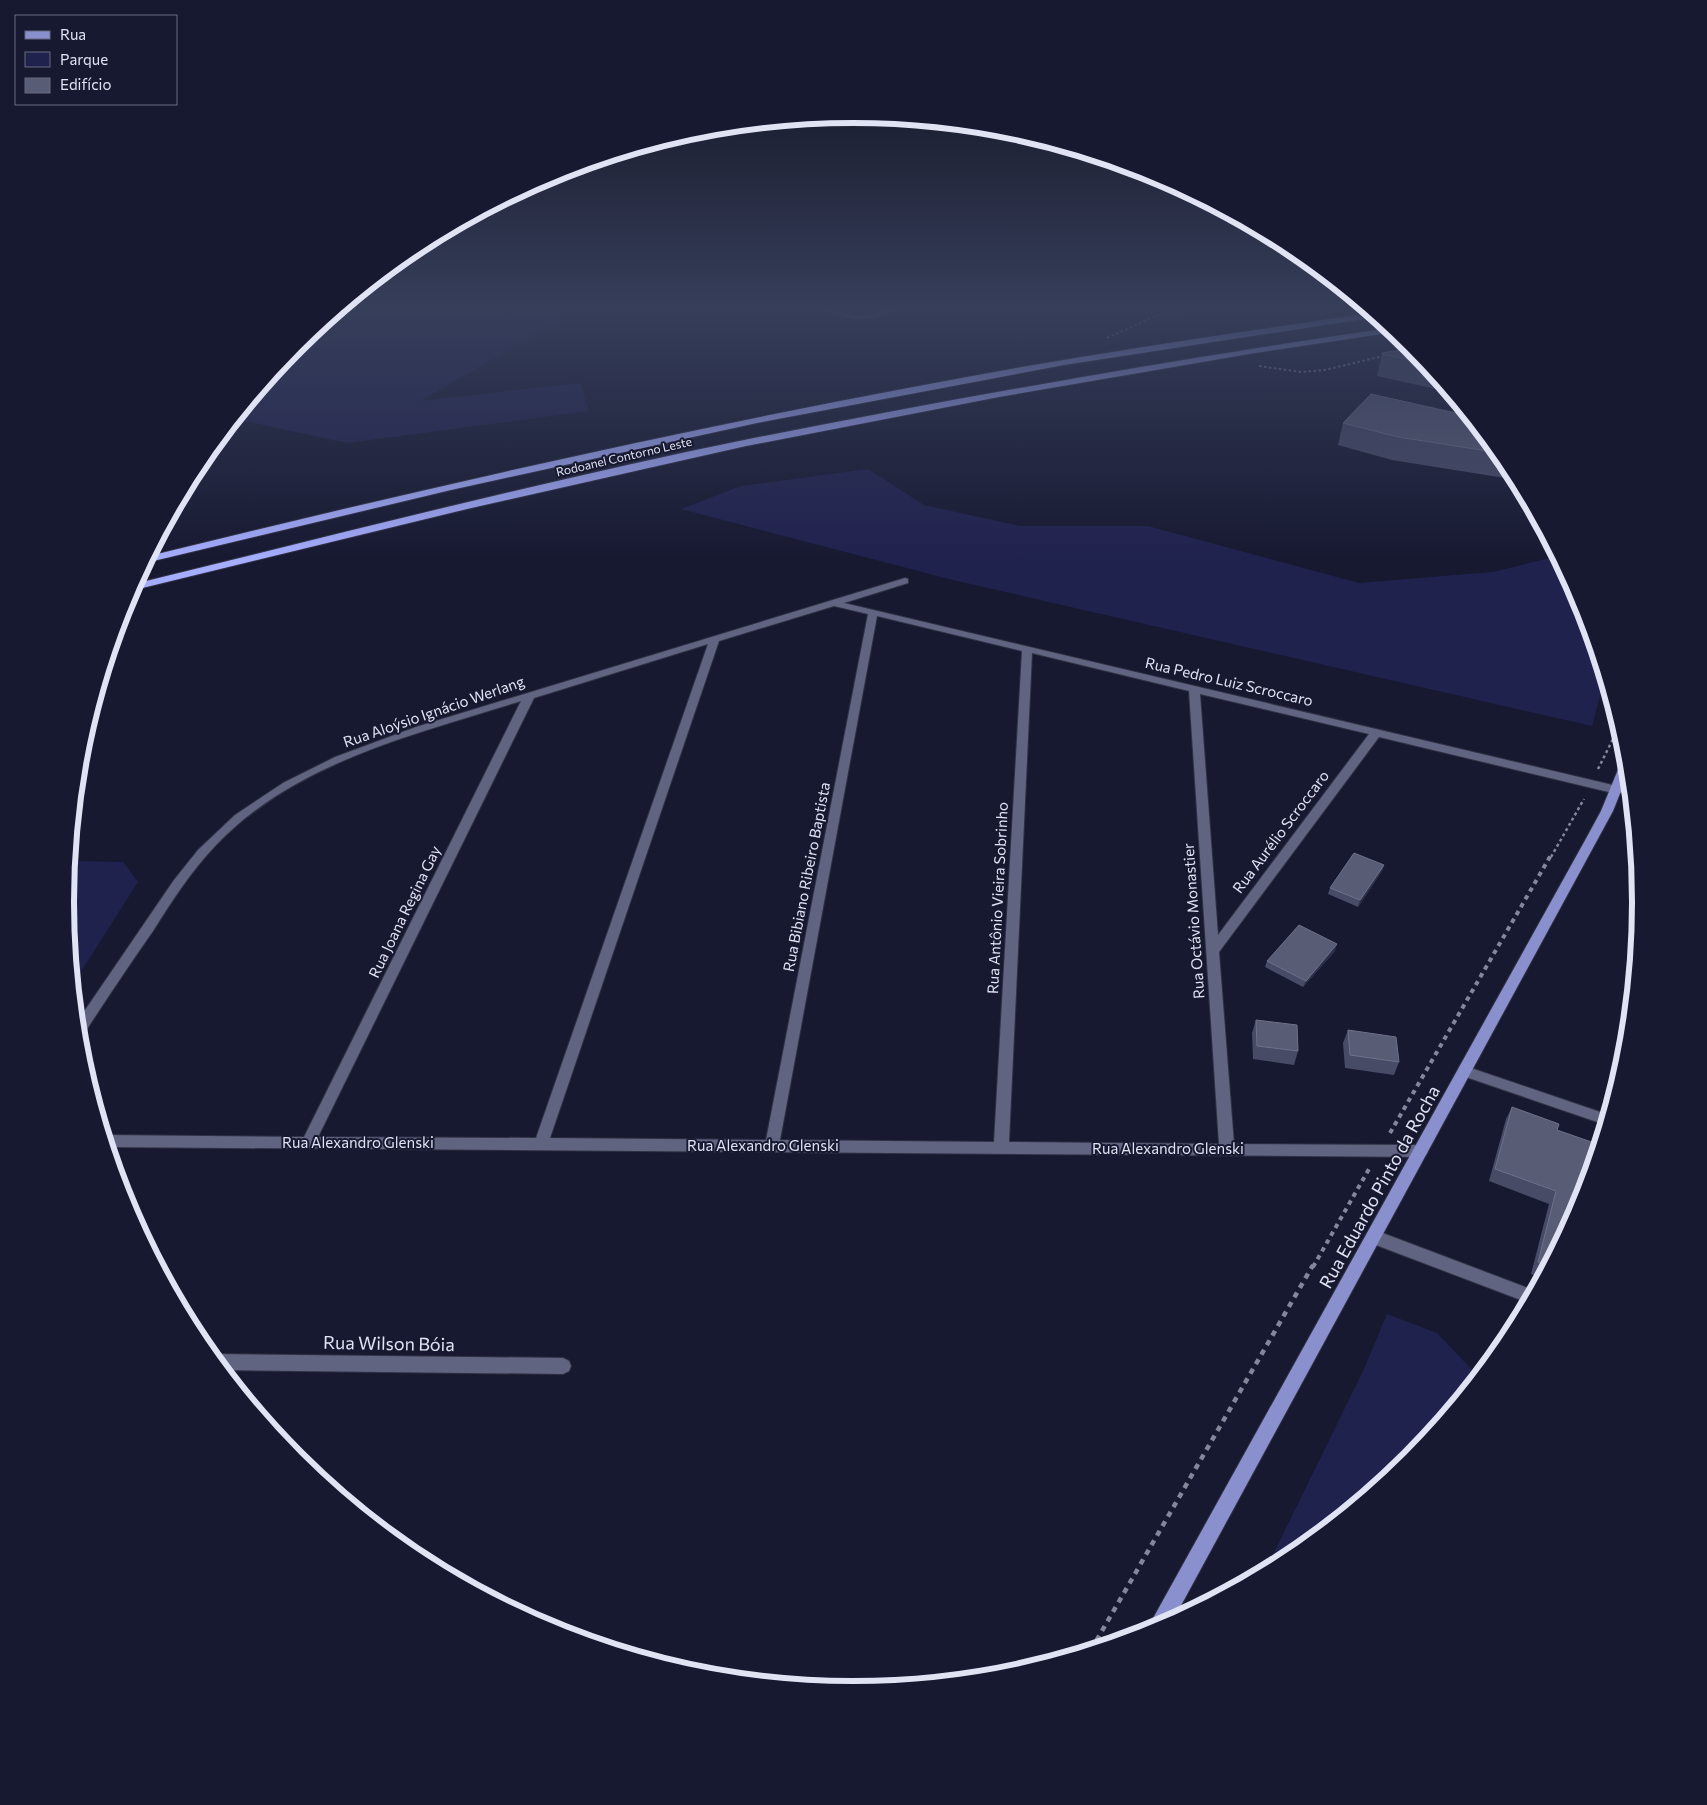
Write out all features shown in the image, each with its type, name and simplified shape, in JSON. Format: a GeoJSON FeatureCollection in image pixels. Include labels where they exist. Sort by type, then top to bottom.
{"type":"FeatureCollection","features":[{"type":"Feature","properties":{"kind":"highway","name":"Rodoanel Contorno Leste"},"geometry":{"type":"LineString","coordinates":[[154,558],[529,468],[773,417],[912,391]]}},
{"type":"Feature","properties":{"kind":"highway","name":"Rodoanel Contorno Leste"},"geometry":{"type":"LineString","coordinates":[[141,586],[540,488],[756,441],[1015,391]]}},
{"type":"Feature","properties":{"kind":"main road","name":"Rua Eduardo Pinto da Rocha"},"geometry":{"type":"LineString","coordinates":[[1164,1617],[1607,811],[1622,775]]}},
{"type":"Feature","properties":{"kind":"street","name":"Rua Aloýsio Ignácio Werlang"},"geometry":{"type":"LineString","coordinates":[[83,1023],[178,883],[218,836],[244,814],[307,775],[367,748],[420,729],[905,582]]}},
{"type":"Feature","properties":{"kind":"street","name":"Rua Pedro Luiz Scroccaro"},"geometry":{"type":"LineString","coordinates":[[834,603],[1617,790]]}},
{"type":"Feature","properties":{"kind":"street","name":"Rua Bibiano Ribeiro Baptista"},"geometry":{"type":"LineString","coordinates":[[772,1146],[873,613]]}},
{"type":"Feature","properties":{"kind":"street"},"geometry":{"type":"LineString","coordinates":[[541,1144],[715,639]]}},
{"type":"Feature","properties":{"kind":"street","name":"Rua Antônio Vieira Sobrinho"},"geometry":{"type":"LineString","coordinates":[[1001,1148],[1027,649]]}},
{"type":"Feature","properties":{"kind":"street","name":"Rua Octávio Monastier"},"geometry":{"type":"LineString","coordinates":[[1194,689],[1228,1150]]}},
{"type":"Feature","properties":{"kind":"street","name":"Rua Joana Regina Gay"},"geometry":{"type":"LineString","coordinates":[[308,1142],[530,696]]}},
{"type":"Feature","properties":{"kind":"street","name":"Rua Aurélio Scroccaro"},"geometry":{"type":"LineString","coordinates":[[1213,951],[1376,733]]}},
{"type":"Feature","properties":{"kind":"street"},"geometry":{"type":"LineString","coordinates":[[1465,1071],[1603,1118]]}},
{"type":"Feature","properties":{"kind":"street","name":"Rua Alexandro Glenski"},"geometry":{"type":"LineString","coordinates":[[111,1141],[1421,1151]]}},
{"type":"Feature","properties":{"kind":"street"},"geometry":{"type":"LineString","coordinates":[[1374,1237],[1527,1296]]}},
{"type":"Feature","properties":{"kind":"street","name":"Rua Wilson Bóia"},"geometry":{"type":"LineString","coordinates":[[224,1362],[563,1366]]}},
{"type":"Feature","properties":{"kind":"path"},"geometry":{"type":"LineString","coordinates":[[1595,776],[1615,736]]}},
{"type":"Feature","properties":{"kind":"path"},"geometry":{"type":"LineString","coordinates":[[1392,1129],[1583,801]]}},
{"type":"Feature","properties":{"kind":"path"},"geometry":{"type":"LineString","coordinates":[[1095,1644],[1360,1182]]}},
{"type":"Feature","properties":{"kind":"green space"},"geometry":{"type":"Polygon","coordinates":[[[264,391],[437,391],[420,401],[507,391],[583,391],[589,411],[347,443],[241,420],[264,391]]]}},
{"type":"Feature","properties":{"kind":"green space"},"geometry":{"type":"Polygon","coordinates":[[[868,469],[924,505],[1020,526],[1148,526],[1359,583],[1493,572],[1553,557],[1574,604],[1603,686],[1592,726],[953,580],[681,509],[741,486],[868,469]]]}},
{"type":"Feature","properties":{"kind":"green space"},"geometry":{"type":"Polygon","coordinates":[[[75,861],[123,862],[138,882],[77,977],[75,953],[75,861]]]}},
{"type":"Feature","properties":{"kind":"green space"},"geometry":{"type":"Polygon","coordinates":[[[1387,1314],[1437,1333],[1475,1373],[1440,1417],[1368,1489],[1328,1521],[1270,1562],[1364,1369],[1387,1314]]]}},
{"type":"Feature","properties":{"kind":"building"},"geometry":{"type":"Polygon","coordinates":[[[1371,394],[1461,414],[1489,451],[1398,437],[1343,423],[1371,394]]]}},
{"type":"Feature","properties":{"kind":"building"},"geometry":{"type":"Polygon","coordinates":[[[1354,853],[1384,865],[1360,900],[1330,888],[1354,853]]]}},
{"type":"Feature","properties":{"kind":"building"},"geometry":{"type":"Polygon","coordinates":[[[1299,925],[1337,944],[1306,981],[1267,961],[1299,925]]]}},
{"type":"Feature","properties":{"kind":"building"},"geometry":{"type":"Polygon","coordinates":[[[1256,1020],[1297,1025],[1298,1051],[1257,1046],[1256,1020]]]}},
{"type":"Feature","properties":{"kind":"building"},"geometry":{"type":"Polygon","coordinates":[[[1348,1030],[1396,1037],[1399,1062],[1350,1055],[1348,1030]]]}},
{"type":"Feature","properties":{"kind":"building"},"geometry":{"type":"Polygon","coordinates":[[[1512,1107],[1559,1124],[1557,1130],[1595,1143],[1574,1201],[1544,1264],[1538,1262],[1556,1191],[1495,1169],[1512,1107]]]}}]}
